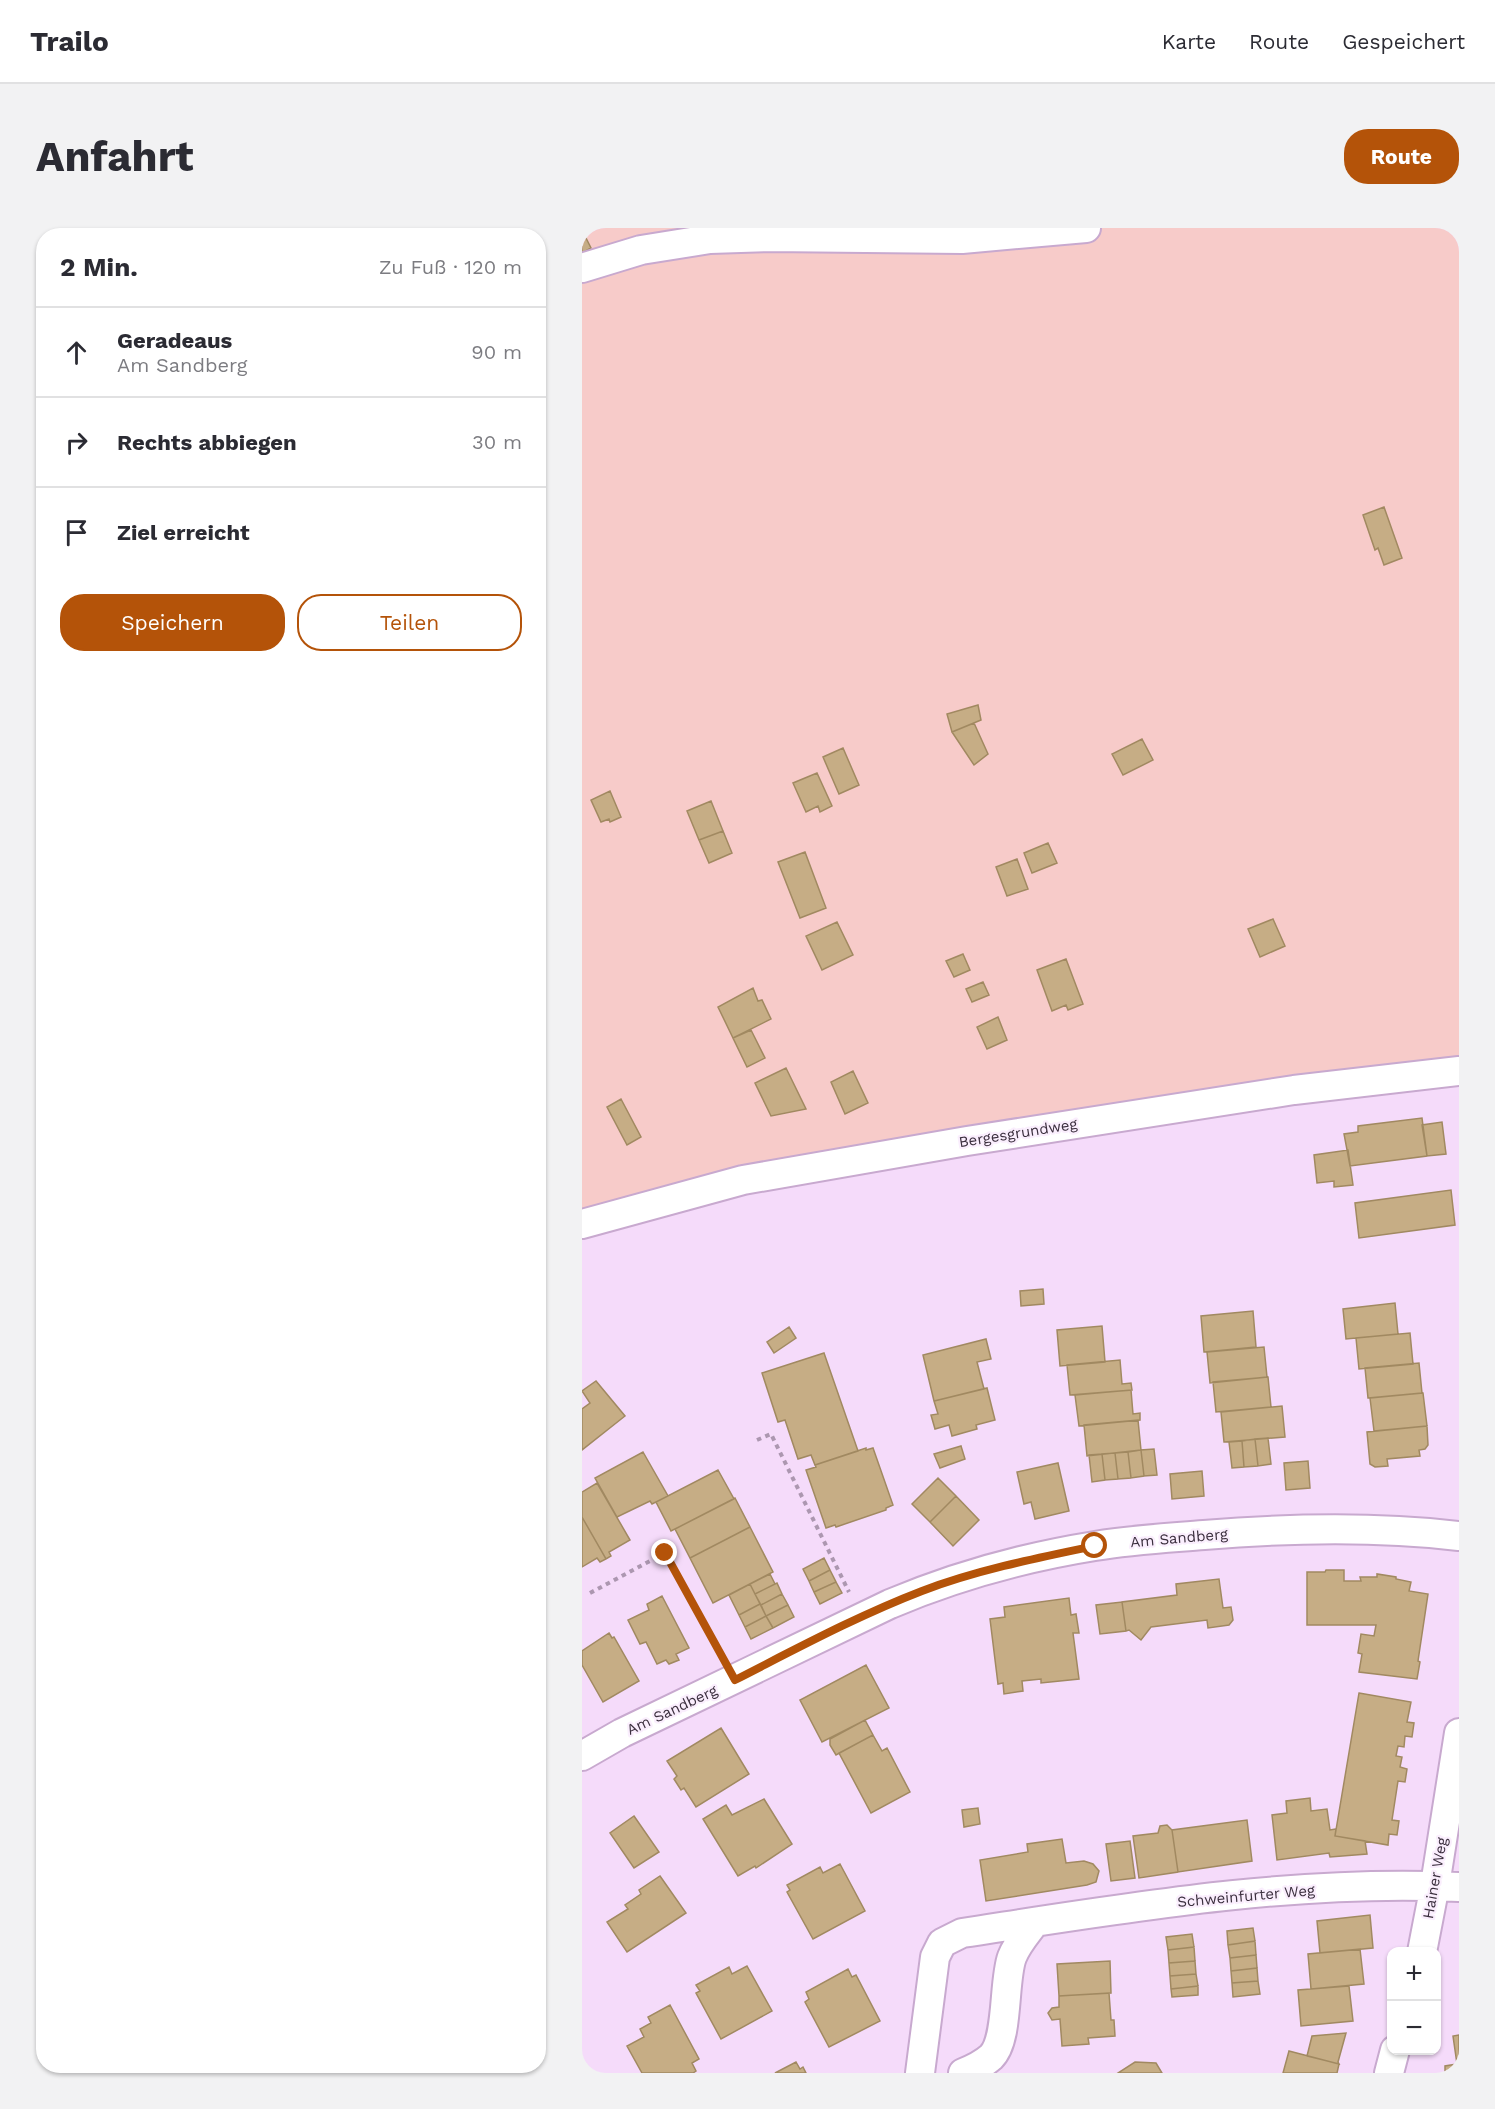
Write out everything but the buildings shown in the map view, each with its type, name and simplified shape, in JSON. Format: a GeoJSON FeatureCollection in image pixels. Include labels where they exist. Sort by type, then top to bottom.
{"type":"FeatureCollection","features":[{"type":"Feature","properties":{"kind":"street"},"geometry":{"type":"LineString","coordinates":[[582,268],[641,250],[711,239],[769,237],[962,239],[1086,228]]}},
{"type":"Feature","properties":{"kind":"street","name":"Bergesgrundweg"},"geometry":{"type":"LineString","coordinates":[[582,1224],[743,1180],[955,1143],[1294,1090],[1459,1071]]}},
{"type":"Feature","properties":{"kind":"street","name":"Am Sandberg"},"geometry":{"type":"LineString","coordinates":[[582,1756],[622,1733],[861,1617],[934,1587],[1000,1568],[1095,1546],[1250,1531],[1342,1528],[1459,1536]]}},
{"type":"Feature","properties":{"kind":"street","name":"Hainer Weg"},"geometry":{"type":"LineString","coordinates":[[1424,1947],[1447,1886],[1459,1734]]}},
{"type":"Feature","properties":{"kind":"street","name":"Schweinfurter Weg"},"geometry":{"type":"LineString","coordinates":[[920,2073],[935,1957],[942,1943],[962,1933],[1208,1897],[1380,1885],[1447,1886]]}},
{"type":"Feature","properties":{"kind":"street"},"geometry":{"type":"LineString","coordinates":[[963,2073],[993,2055],[1000,2041],[1011,1958],[1020,1941],[1035,1922]]}},
{"type":"Feature","properties":{"kind":"street"},"geometry":{"type":"LineString","coordinates":[[1389,2073],[1394,2055]]}},
{"type":"Feature","properties":{"kind":"path"},"geometry":{"type":"LineString","coordinates":[[757,1440],[771,1434],[861,1617]]}},
{"type":"Feature","properties":{"kind":"path"},"geometry":{"type":"LineString","coordinates":[[590,1593],[665,1553],[735,1680]]}},
{"type":"Feature","properties":{"kind":"shaded area"},"geometry":{"type":"Polygon","coordinates":[[[582,228],[1459,228],[1459,1056],[740,1167],[582,1211],[582,228]]]}},
{"type":"Feature","properties":{"kind":"route"},"geometry":{"type":"LineString","coordinates":[[665,1553],[735,1680],[845,1625],[924,1590],[1000,1568],[1095,1546]]}}]}
